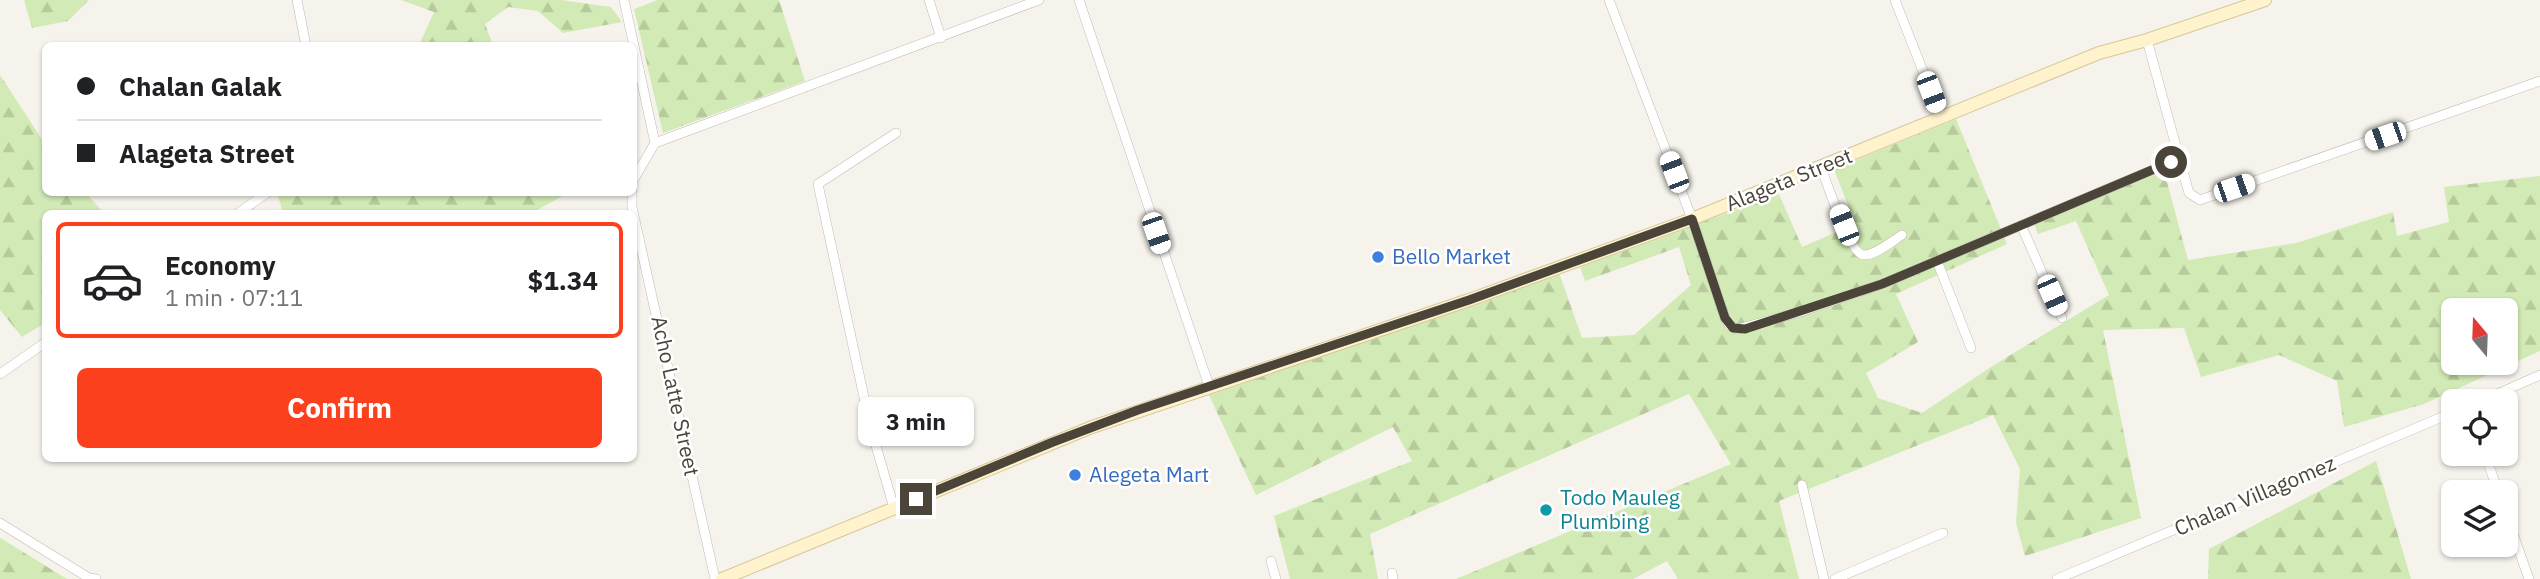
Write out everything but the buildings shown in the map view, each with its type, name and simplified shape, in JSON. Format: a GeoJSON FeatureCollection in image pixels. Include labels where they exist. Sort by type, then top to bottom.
{"type":"FeatureCollection","features":[{"type":"Feature","properties":{"kind":"main road","name":"Alageta Street"},"geometry":{"type":"LineString","coordinates":[[722,579],[1053,442],[1209,386],[1469,300],[1692,219],[2099,53],[2147,40],[2265,0]]}},
{"type":"Feature","properties":{"kind":"street"},"geometry":{"type":"LineString","coordinates":[[297,0],[305,42]]}},
{"type":"Feature","properties":{"kind":"street"},"geometry":{"type":"LineString","coordinates":[[624,0],[633,42]]}},
{"type":"Feature","properties":{"kind":"street"},"geometry":{"type":"LineString","coordinates":[[929,0],[941,38]]}},
{"type":"Feature","properties":{"kind":"street"},"geometry":{"type":"LineString","coordinates":[[637,175],[655,143],[1040,0]]}},
{"type":"Feature","properties":{"kind":"street"},"geometry":{"type":"LineString","coordinates":[[1079,0],[1209,386]]}},
{"type":"Feature","properties":{"kind":"street"},"geometry":{"type":"LineString","coordinates":[[1609,0],[1692,219],[1725,318],[1730,326],[1738,329],[1769,322],[1852,295],[1937,261],[2171,162],[2176,158],[2177,150]]}},
{"type":"Feature","properties":{"kind":"street"},"geometry":{"type":"LineString","coordinates":[[1895,0],[1941,117]]}},
{"type":"Feature","properties":{"kind":"street"},"geometry":{"type":"LineString","coordinates":[[2147,40],[2189,193],[2200,200],[2540,81]]}},
{"type":"Feature","properties":{"kind":"street"},"geometry":{"type":"LineString","coordinates":[[637,60],[655,143]]}},
{"type":"Feature","properties":{"kind":"street"},"geometry":{"type":"LineString","coordinates":[[894,508],[870,425],[818,184],[896,133]]}},
{"type":"Feature","properties":{"kind":"street"},"geometry":{"type":"LineString","coordinates":[[1821,167],[1850,241],[1857,252],[1863,255],[1872,253],[1902,235]]}},
{"type":"Feature","properties":{"kind":"street"},"geometry":{"type":"LineString","coordinates":[[243,210],[262,196]]}},
{"type":"Feature","properties":{"kind":"street"},"geometry":{"type":"LineString","coordinates":[[2021,225],[2063,318]]}},
{"type":"Feature","properties":{"kind":"street","name":"Acho Latte Street"},"geometry":{"type":"LineString","coordinates":[[637,230],[715,579]]}},
{"type":"Feature","properties":{"kind":"street"},"geometry":{"type":"LineString","coordinates":[[1937,261],[1971,348]]}},
{"type":"Feature","properties":{"kind":"street"},"geometry":{"type":"LineString","coordinates":[[0,373],[42,345]]}},
{"type":"Feature","properties":{"kind":"street"},"geometry":{"type":"LineString","coordinates":[[2507,389],[2540,374]]}},
{"type":"Feature","properties":{"kind":"street","name":"Chalan Villagomez"},"geometry":{"type":"LineString","coordinates":[[2057,579],[2441,417]]}},
{"type":"Feature","properties":{"kind":"street"},"geometry":{"type":"LineString","coordinates":[[1802,485],[1824,579]]}},
{"type":"Feature","properties":{"kind":"street"},"geometry":{"type":"LineString","coordinates":[[0,523],[89,578],[96,579]]}},
{"type":"Feature","properties":{"kind":"street"},"geometry":{"type":"LineString","coordinates":[[1835,579],[1943,533]]}},
{"type":"Feature","properties":{"kind":"street"},"geometry":{"type":"LineString","coordinates":[[2518,547],[2529,579]]}},
{"type":"Feature","properties":{"kind":"street"},"geometry":{"type":"LineString","coordinates":[[1271,561],[1276,579]]}},
{"type":"Feature","properties":{"kind":"green space"},"geometry":{"type":"Polygon","coordinates":[[[24,0],[89,0],[68,21],[32,28],[24,0]]]}},
{"type":"Feature","properties":{"kind":"green space"},"geometry":{"type":"Polygon","coordinates":[[[401,0],[561,0],[611,7],[622,22],[563,33],[538,11],[508,7],[485,24],[492,42],[420,42],[434,12],[401,0]]]}},
{"type":"Feature","properties":{"kind":"green space"},"geometry":{"type":"Polygon","coordinates":[[[658,0],[779,0],[805,81],[663,133],[634,9],[658,0]]]}},
{"type":"Feature","properties":{"kind":"green space"},"geometry":{"type":"Polygon","coordinates":[[[0,75],[42,139],[42,196],[89,196],[101,210],[42,210],[42,325],[22,337],[0,310],[0,75]]]}},
{"type":"Feature","properties":{"kind":"green space"},"geometry":{"type":"Polygon","coordinates":[[[1956,119],[2007,244],[1896,294],[1918,342],[1866,373],[1878,398],[1922,413],[1994,365],[2109,295],[2076,221],[2038,234],[2033,222],[2164,171],[2188,260],[2296,243],[2393,212],[2397,236],[2449,222],[2444,187],[2540,176],[2540,351],[2518,361],[2518,298],[2441,298],[2441,375],[2487,375],[2457,389],[2441,389],[2441,396],[2424,404],[2344,427],[2337,381],[2279,355],[2201,377],[2184,328],[2103,330],[2141,518],[2025,556],[2016,523],[2020,469],[1993,415],[1779,501],[1799,579],[1678,579],[1667,561],[1633,579],[1456,579],[1731,464],[1689,394],[1370,534],[1378,579],[1290,579],[1274,516],[1412,461],[1393,427],[1256,495],[1205,387],[1558,270],[1582,338],[1634,335],[1691,285],[1679,247],[1585,281],[1580,267],[1779,194],[1802,247],[1855,224],[1834,169],[1956,119]]]}},
{"type":"Feature","properties":{"kind":"green space"},"geometry":{"type":"Polygon","coordinates":[[[278,196],[563,196],[537,210],[282,210],[278,196]]]}},
{"type":"Feature","properties":{"kind":"green space"},"geometry":{"type":"Polygon","coordinates":[[[2376,461],[2411,579],[2208,579],[2209,549],[2376,461]]]}},
{"type":"Feature","properties":{"kind":"green space"},"geometry":{"type":"Polygon","coordinates":[[[0,538],[2,539],[67,579],[0,579],[0,538]]]}},
{"type":"Feature","properties":{"kind":"place","name":"Bello Market"},"geometry":{"type":"Point","coordinates":[1378,257]}},
{"type":"Feature","properties":{"kind":"place","name":"Alegeta Mart"},"geometry":{"type":"Point","coordinates":[1075,475]}},
{"type":"Feature","properties":{"kind":"place","name":"Todo Mauleg Plumbing"},"geometry":{"type":"Point","coordinates":[1546,510]}},
{"type":"Feature","properties":{"kind":"route"},"geometry":{"type":"LineString","coordinates":[[916,499],[1138,410],[1469,300],[1692,219],[1725,318],[1733,328],[1745,329],[1882,284],[2171,162]]}}]}
